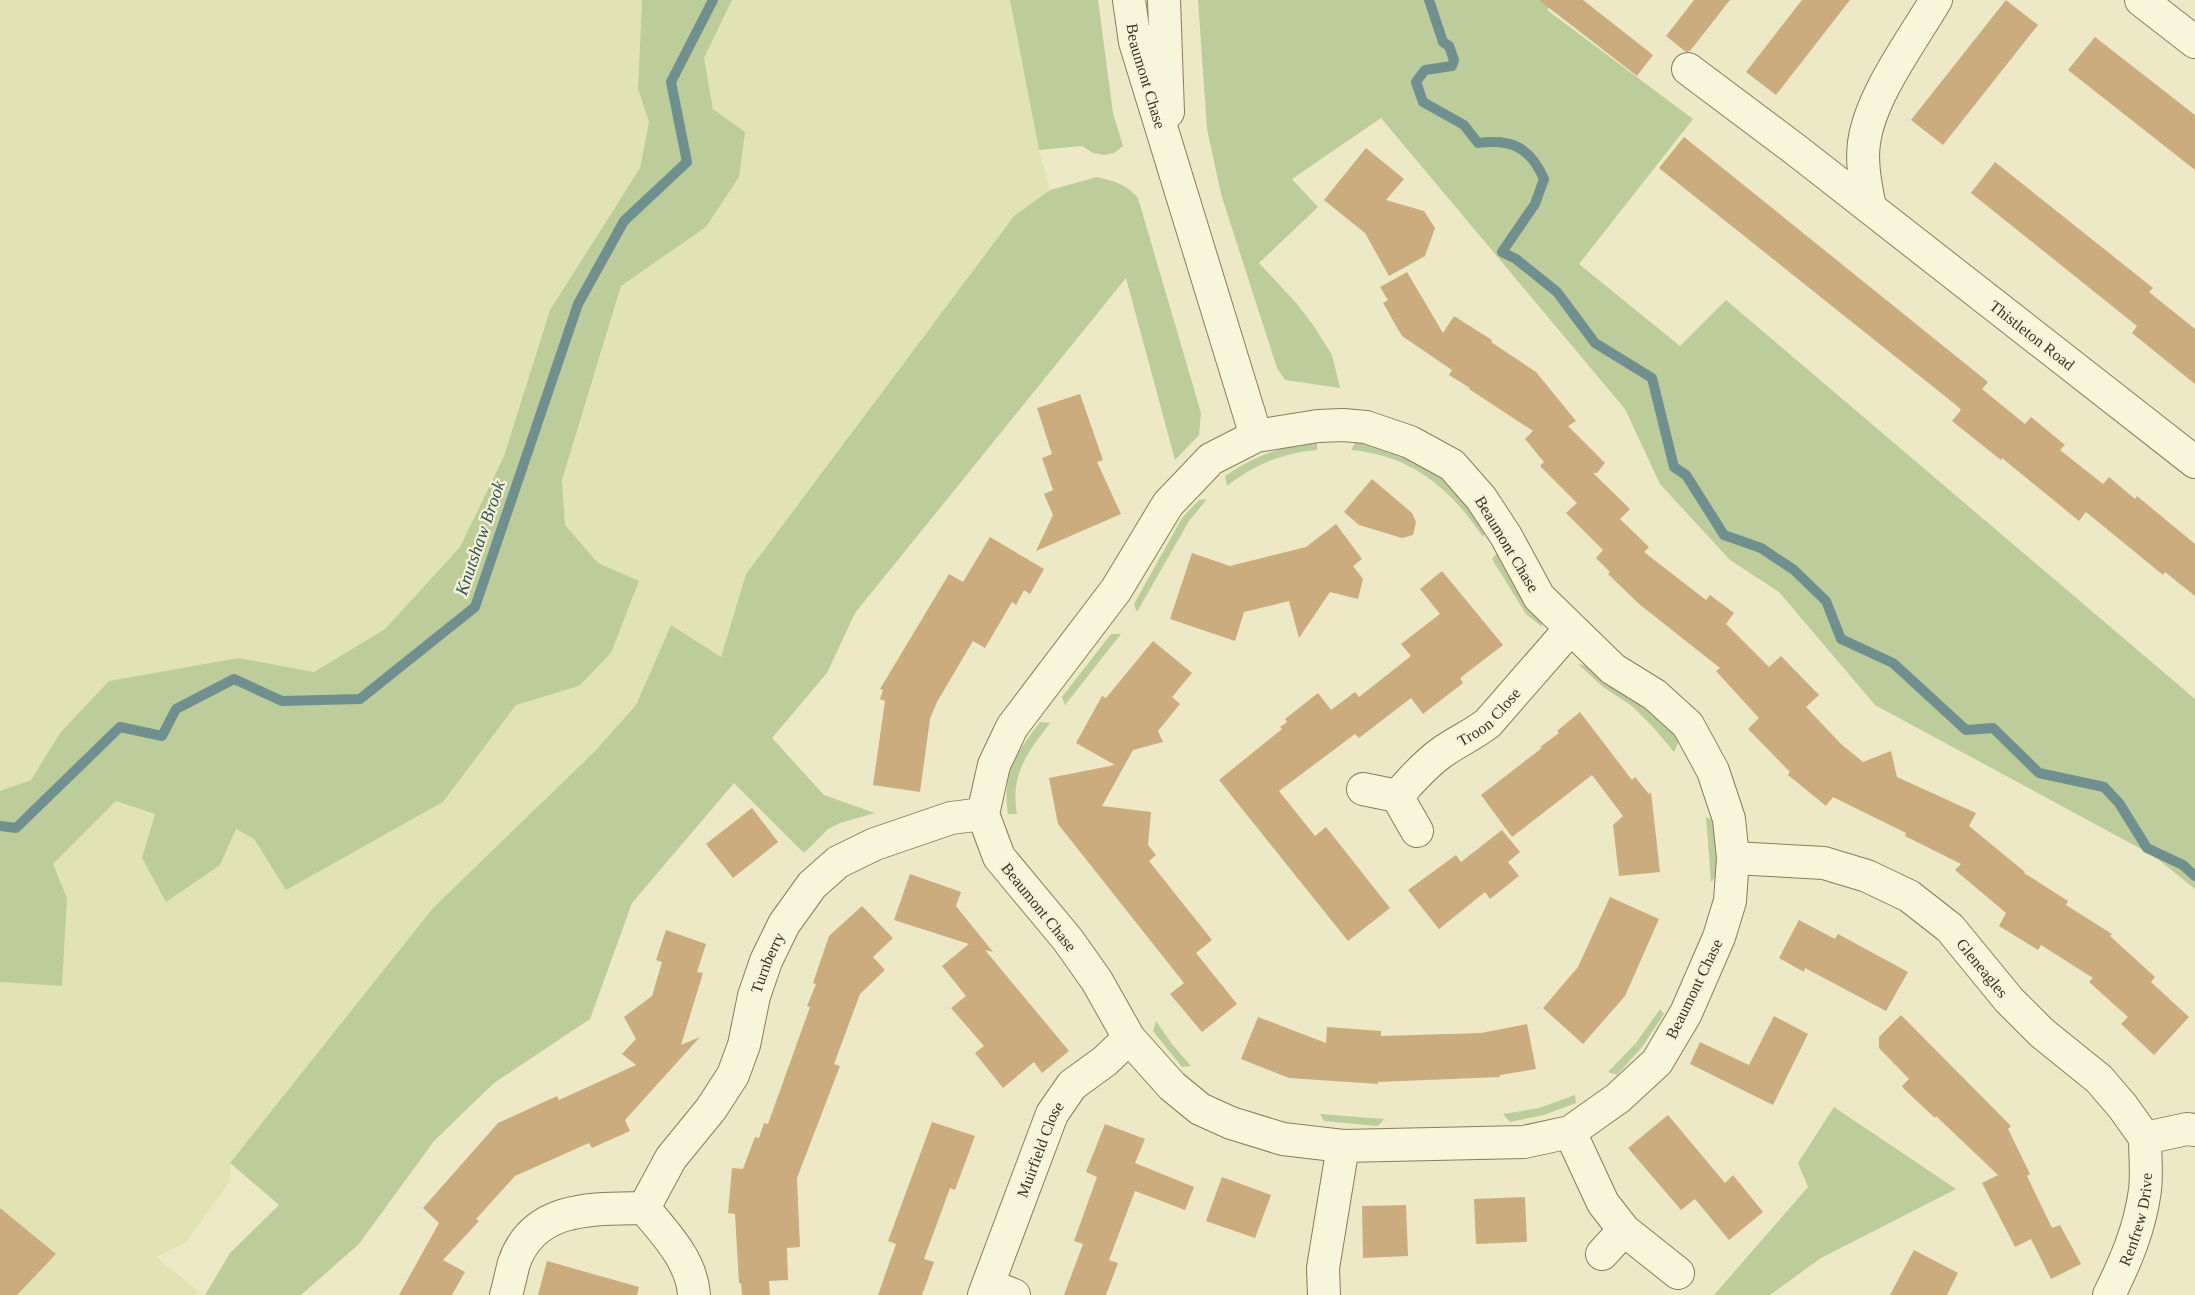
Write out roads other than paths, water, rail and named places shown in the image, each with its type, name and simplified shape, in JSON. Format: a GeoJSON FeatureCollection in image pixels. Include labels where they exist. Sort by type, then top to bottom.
{"type":"FeatureCollection","features":[{"type":"Feature","properties":{"kind":"street","name":"Beaumont Chase"},"geometry":{"type":"LineString","coordinates":[[1129,0],[1135,42],[1256,436]]}},
{"type":"Feature","properties":{"kind":"street","name":"Beaumont Chase"},"geometry":{"type":"LineString","coordinates":[[1164,0],[1169,152]]}},
{"type":"Feature","properties":{"kind":"street"},"geometry":{"type":"LineString","coordinates":[[1870,207],[1863,167],[1863,144],[1870,119],[1879,95],[1936,0]]}},
{"type":"Feature","properties":{"kind":"street"},"geometry":{"type":"LineString","coordinates":[[2141,0],[2195,42]]}},
{"type":"Feature","properties":{"kind":"street","name":"Thistleton Road"},"geometry":{"type":"LineString","coordinates":[[1688,69],[1870,207],[2195,462]]}},
{"type":"Feature","properties":{"kind":"street","name":"Beaumont Chase"},"geometry":{"type":"LineString","coordinates":[[1318,426],[1366,427],[1410,442],[1452,465],[1481,498],[1506,536],[1539,597],[1570,628],[1613,669],[1655,694],[1688,725],[1713,771],[1726,809],[1733,858],[1730,900],[1719,937],[1686,1013],[1657,1062],[1617,1098],[1570,1132],[1524,1142],[1343,1146],[1283,1139],[1231,1124],[1200,1109],[1172,1086],[1129,1038],[1097,981],[1068,940],[999,857],[983,814],[994,765],[1012,727],[1116,590],[1168,504],[1211,459],[1256,436],[1318,426]]}},
{"type":"Feature","properties":{"kind":"street","name":"Troon Close"},"geometry":{"type":"LineString","coordinates":[[1397,796],[1443,751],[1473,735],[1488,723],[1570,628]]}},
{"type":"Feature","properties":{"kind":"street"},"geometry":{"type":"LineString","coordinates":[[1363,789],[1397,796],[1417,831]]}},
{"type":"Feature","properties":{"kind":"street","name":"Turnberry"},"geometry":{"type":"LineString","coordinates":[[644,1208],[671,1158],[711,1109],[733,1075],[744,1045],[754,996],[766,961],[784,924],[812,885],[838,862],[875,844],[951,818],[983,814]]}},
{"type":"Feature","properties":{"kind":"street","name":"Gleneagles"},"geometry":{"type":"LineString","coordinates":[[1733,858],[1824,863],[1867,876],[1909,896],[1950,928],[2009,1000],[2042,1033],[2099,1079],[2124,1107],[2145,1138]]}},
{"type":"Feature","properties":{"kind":"street","name":"Muirfield Close"},"geometry":{"type":"LineString","coordinates":[[995,1292],[1052,1114],[1072,1085],[1105,1061],[1129,1038]]}},
{"type":"Feature","properties":{"kind":"street"},"geometry":{"type":"LineString","coordinates":[[2145,1138],[2187,1129],[2195,1130]]}},
{"type":"Feature","properties":{"kind":"street"},"geometry":{"type":"LineString","coordinates":[[1570,1132],[1603,1203],[1624,1230],[1678,1273]]}},
{"type":"Feature","properties":{"kind":"street","name":"Renfrew Drive"},"geometry":{"type":"LineString","coordinates":[[2109,1295],[2136,1233],[2145,1188],[2145,1138]]}},
{"type":"Feature","properties":{"kind":"street"},"geometry":{"type":"LineString","coordinates":[[1324,1295],[1323,1268],[1343,1146]]}},
{"type":"Feature","properties":{"kind":"street"},"geometry":{"type":"LineString","coordinates":[[506,1295],[514,1262],[524,1243],[540,1227],[562,1214],[589,1209],[644,1208],[675,1246],[693,1284],[694,1295]]}},
{"type":"Feature","properties":{"kind":"street"},"geometry":{"type":"LineString","coordinates":[[1602,1254],[1624,1230]]}},
{"type":"Feature","properties":{"kind":"waterway","name":"Knutshaw Brook"},"geometry":{"type":"LineString","coordinates":[[0,826],[16,828],[120,727],[162,736],[176,709],[234,679],[282,701],[360,699],[475,607],[578,304],[624,221],[687,162],[671,82],[713,0]]}},
{"type":"Feature","properties":{"kind":"waterway"},"geometry":{"type":"LineString","coordinates":[[1429,0],[1443,42],[1449,46],[1454,60],[1452,66],[1425,70],[1416,82],[1423,102],[1464,125],[1478,143],[1501,142],[1526,152],[1533,159],[1544,179],[1535,204],[1502,252],[1516,259],[1557,292],[1595,343],[1652,378],[1674,467],[1686,475],[1724,535],[1761,548],[1794,570],[1826,601],[1841,639],[1893,663],[1966,730],[1993,728],[2039,773],[2104,787],[2119,803],[2147,848],[2183,865],[2195,876]]}}]}
